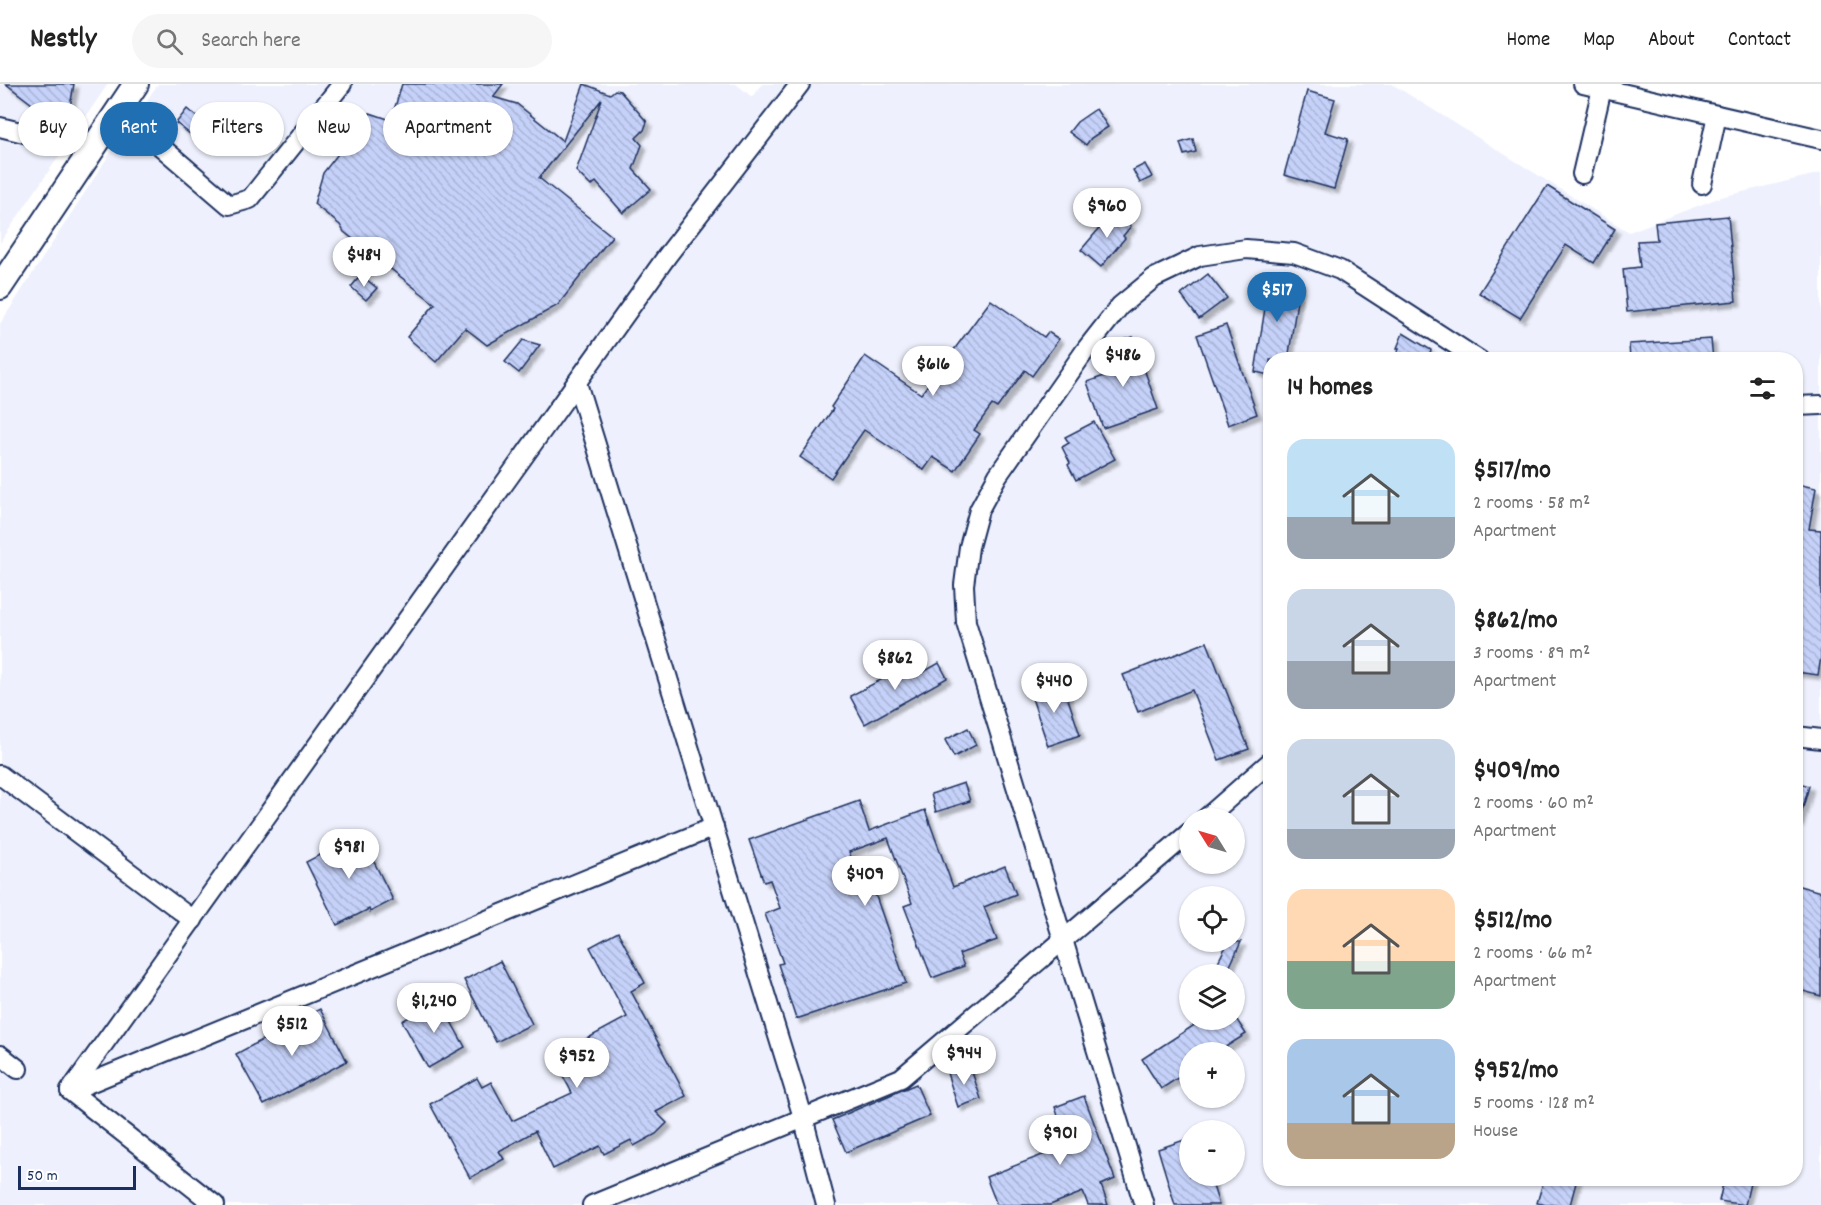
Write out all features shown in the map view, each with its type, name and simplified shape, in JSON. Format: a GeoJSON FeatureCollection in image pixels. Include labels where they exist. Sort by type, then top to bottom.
{"type":"FeatureCollection","features":[{"type":"Feature","properties":{"kind":"main road"},"geometry":{"type":"LineString","coordinates":[[124,102],[136,84]]}},
{"type":"Feature","properties":{"kind":"main road"},"geometry":{"type":"LineString","coordinates":[[0,287],[100,139]]}},
{"type":"Feature","properties":{"kind":"street"},"geometry":{"type":"LineString","coordinates":[[172,156],[229,205],[250,199],[342,84]]}},
{"type":"Feature","properties":{"kind":"street"},"geometry":{"type":"LineString","coordinates":[[70,1091],[668,256],[800,84]]}},
{"type":"Feature","properties":{"kind":"street"},"geometry":{"type":"LineString","coordinates":[[1583,84],[1603,86],[1821,139]]}},
{"type":"Feature","properties":{"kind":"street"},"geometry":{"type":"LineString","coordinates":[[1582,174],[1603,86]]}},
{"type":"Feature","properties":{"kind":"street"},"geometry":{"type":"LineString","coordinates":[[1702,184],[1717,115]]}},
{"type":"Feature","properties":{"kind":"street"},"geometry":{"type":"LineString","coordinates":[[0,126],[93,150]]}},
{"type":"Feature","properties":{"kind":"street"},"geometry":{"type":"LineString","coordinates":[[1144,1205],[966,622],[964,585],[969,546],[979,510],[998,475],[1087,348],[1120,306],[1154,278],[1200,256],[1246,249],[1294,254],[1340,270],[1467,352]]}},
{"type":"Feature","properties":{"kind":"street"},"geometry":{"type":"LineString","coordinates":[[577,383],[803,1117],[826,1205]]}},
{"type":"Feature","properties":{"kind":"street"},"geometry":{"type":"LineString","coordinates":[[1803,406],[1821,405]]}},
{"type":"Feature","properties":{"kind":"street"},"geometry":{"type":"LineString","coordinates":[[1803,737],[1821,739]]}},
{"type":"Feature","properties":{"kind":"street"},"geometry":{"type":"LineString","coordinates":[[1218,808],[1263,768]]}},
{"type":"Feature","properties":{"kind":"street"},"geometry":{"type":"LineString","coordinates":[[0,775],[193,920]]}},
{"type":"Feature","properties":{"kind":"street"},"geometry":{"type":"LineString","coordinates":[[70,1091],[714,827]]}},
{"type":"Feature","properties":{"kind":"street"},"geometry":{"type":"LineString","coordinates":[[592,1205],[901,1078],[1179,841]]}},
{"type":"Feature","properties":{"kind":"street"},"geometry":{"type":"LineString","coordinates":[[0,1055],[18,1069]]}},
{"type":"Feature","properties":{"kind":"street"},"geometry":{"type":"LineString","coordinates":[[70,1091],[215,1205]]}},
{"type":"Feature","properties":{"kind":"shaded area"},"geometry":{"type":"Polygon","coordinates":[[[0,84],[108,84],[88,113],[88,102],[18,102],[18,156],[59,156],[0,243],[0,84]]]}},
{"type":"Feature","properties":{"kind":"shaded area"},"geometry":{"type":"Polygon","coordinates":[[[158,84],[736,84],[752,97],[762,84],[1392,84],[1629,232],[1721,197],[1821,173],[1821,1205],[0,1205],[0,324],[108,156],[178,156],[178,102],[148,102],[147,100],[158,84]]]}},
{"type":"Feature","properties":{"kind":"building"},"geometry":{"type":"Polygon","coordinates":[[[6,84],[74,84],[71,102],[29,102],[6,84]]]}},
{"type":"Feature","properties":{"kind":"building"},"geometry":{"type":"Polygon","coordinates":[[[402,84],[503,84],[493,97],[510,102],[396,102],[402,84]]]}},
{"type":"Feature","properties":{"kind":"building"},"geometry":{"type":"Polygon","coordinates":[[[584,84],[610,94],[615,90],[620,91],[647,122],[644,130],[636,138],[642,145],[633,169],[651,189],[623,213],[596,182],[591,186],[576,171],[602,99],[539,178],[612,236],[558,305],[487,345],[465,328],[436,362],[407,337],[435,304],[344,232],[340,225],[314,204],[323,173],[336,156],[371,156],[371,113],[383,117],[383,156],[513,156],[513,103],[563,141],[584,84]]]}},
{"type":"Feature","properties":{"kind":"building"},"geometry":{"type":"Polygon","coordinates":[[[1307,91],[1335,99],[1325,132],[1348,139],[1334,189],[1284,175],[1307,91]]]}},
{"type":"Feature","properties":{"kind":"building"},"geometry":{"type":"Polygon","coordinates":[[[187,109],[190,111],[190,134],[178,125],[178,120],[187,109]]]}},
{"type":"Feature","properties":{"kind":"building"},"geometry":{"type":"Polygon","coordinates":[[[1096,109],[1108,127],[1091,138],[1086,145],[1069,132],[1077,122],[1096,109]]]}},
{"type":"Feature","properties":{"kind":"building"},"geometry":{"type":"Polygon","coordinates":[[[1193,139],[1196,152],[1184,155],[1180,143],[1193,139]]]}},
{"type":"Feature","properties":{"kind":"building"},"geometry":{"type":"Polygon","coordinates":[[[1145,164],[1152,177],[1140,183],[1133,170],[1145,164]]]}},
{"type":"Feature","properties":{"kind":"building"},"geometry":{"type":"Polygon","coordinates":[[[1547,186],[1615,229],[1594,263],[1566,245],[1520,318],[1479,293],[1547,186]]]}},
{"type":"Feature","properties":{"kind":"building"},"geometry":{"type":"Polygon","coordinates":[[[1114,211],[1131,226],[1123,236],[1125,238],[1101,267],[1081,250],[1114,211]]]}},
{"type":"Feature","properties":{"kind":"building"},"geometry":{"type":"Polygon","coordinates":[[[1728,216],[1736,301],[1627,312],[1623,269],[1640,267],[1637,241],[1657,240],[1655,223],[1728,216]]]}},
{"type":"Feature","properties":{"kind":"building"},"geometry":{"type":"Polygon","coordinates":[[[1208,274],[1227,298],[1199,319],[1181,295],[1208,274]]]}},
{"type":"Feature","properties":{"kind":"building"},"geometry":{"type":"Polygon","coordinates":[[[361,275],[377,288],[366,300],[351,287],[361,275]]]}},
{"type":"Feature","properties":{"kind":"building"},"geometry":{"type":"Polygon","coordinates":[[[1270,276],[1300,281],[1289,352],[1263,352],[1263,374],[1255,372],[1270,276]]]}},
{"type":"Feature","properties":{"kind":"building"},"geometry":{"type":"Polygon","coordinates":[[[991,300],[1044,337],[1048,332],[1059,339],[1032,376],[1025,370],[997,408],[992,405],[974,430],[980,434],[955,471],[933,457],[924,470],[864,430],[831,478],[800,457],[865,356],[921,394],[991,300]]]}},
{"type":"Feature","properties":{"kind":"building"},"geometry":{"type":"Polygon","coordinates":[[[1226,325],[1257,414],[1228,425],[1197,335],[1226,325]]]}},
{"type":"Feature","properties":{"kind":"building"},"geometry":{"type":"Polygon","coordinates":[[[1403,333],[1431,350],[1431,352],[1398,352],[1399,348],[1397,348],[1403,333]]]}},
{"type":"Feature","properties":{"kind":"building"},"geometry":{"type":"Polygon","coordinates":[[[1133,337],[1158,409],[1103,428],[1087,382],[1121,370],[1112,344],[1133,337]]]}},
{"type":"Feature","properties":{"kind":"building"},"geometry":{"type":"Polygon","coordinates":[[[1711,339],[1712,352],[1630,352],[1629,344],[1711,339]]]}},
{"type":"Feature","properties":{"kind":"building"},"geometry":{"type":"Polygon","coordinates":[[[523,340],[540,345],[519,373],[505,362],[523,340]]]}},
{"type":"Feature","properties":{"kind":"building"},"geometry":{"type":"Polygon","coordinates":[[[1094,422],[1115,459],[1076,480],[1062,447],[1069,443],[1065,437],[1094,422]]]}},
{"type":"Feature","properties":{"kind":"building"},"geometry":{"type":"Polygon","coordinates":[[[1803,485],[1816,488],[1809,529],[1821,530],[1821,657],[1818,675],[1803,673],[1803,485]]]}},
{"type":"Feature","properties":{"kind":"building"},"geometry":{"type":"Polygon","coordinates":[[[1207,642],[1249,749],[1219,760],[1192,690],[1138,712],[1123,675],[1207,642]]]}},
{"type":"Feature","properties":{"kind":"building"},"geometry":{"type":"Polygon","coordinates":[[[939,663],[947,678],[865,724],[850,696],[909,665],[915,677],[939,663]]]}},
{"type":"Feature","properties":{"kind":"building"},"geometry":{"type":"Polygon","coordinates":[[[1044,681],[1050,692],[1064,687],[1080,735],[1048,746],[1029,689],[1044,681]]]}},
{"type":"Feature","properties":{"kind":"building"},"geometry":{"type":"Polygon","coordinates":[[[968,728],[976,745],[954,757],[945,740],[968,728]]]}},
{"type":"Feature","properties":{"kind":"building"},"geometry":{"type":"Polygon","coordinates":[[[964,783],[970,801],[936,812],[931,794],[964,783]]]}},
{"type":"Feature","properties":{"kind":"building"},"geometry":{"type":"Polygon","coordinates":[[[1803,784],[1809,786],[1803,808],[1803,784]]]}},
{"type":"Feature","properties":{"kind":"building"},"geometry":{"type":"Polygon","coordinates":[[[859,801],[869,831],[925,810],[953,887],[1005,866],[1016,894],[984,907],[997,940],[959,954],[964,966],[932,978],[904,906],[912,903],[888,838],[849,852],[861,882],[870,879],[906,983],[796,1019],[778,964],[783,963],[765,914],[780,908],[770,880],[764,882],[749,840],[859,801]]]}},
{"type":"Feature","properties":{"kind":"building"},"geometry":{"type":"Polygon","coordinates":[[[360,834],[393,900],[337,925],[306,862],[360,834]]]}},
{"type":"Feature","properties":{"kind":"building"},"geometry":{"type":"Polygon","coordinates":[[[1803,887],[1821,892],[1821,996],[1803,991],[1803,887]]]}},
{"type":"Feature","properties":{"kind":"building"},"geometry":{"type":"Polygon","coordinates":[[[618,932],[645,983],[631,991],[686,1096],[656,1112],[667,1123],[656,1134],[634,1146],[631,1140],[604,1154],[600,1146],[553,1169],[535,1131],[499,1151],[504,1159],[470,1178],[430,1104],[477,1078],[482,1087],[491,1082],[512,1121],[572,1093],[553,1057],[627,1017],[590,947],[618,932]]]}},
{"type":"Feature","properties":{"kind":"building"},"geometry":{"type":"Polygon","coordinates":[[[1223,952],[1236,952],[1231,964],[1218,962],[1223,952]]]}},
{"type":"Feature","properties":{"kind":"building"},"geometry":{"type":"Polygon","coordinates":[[[500,961],[532,1024],[496,1042],[464,980],[500,961]]]}},
{"type":"Feature","properties":{"kind":"building"},"geometry":{"type":"Polygon","coordinates":[[[439,1000],[465,1047],[428,1068],[402,1021],[439,1000]]]}},
{"type":"Feature","properties":{"kind":"building"},"geometry":{"type":"Polygon","coordinates":[[[320,1009],[347,1061],[264,1105],[236,1054],[320,1009]]]}},
{"type":"Feature","properties":{"kind":"building"},"geometry":{"type":"Polygon","coordinates":[[[1187,1030],[1243,1030],[1246,1034],[1233,1042],[1179,1042],[1179,1077],[1161,1089],[1142,1059],[1187,1030]]]}},
{"type":"Feature","properties":{"kind":"building"},"geometry":{"type":"Polygon","coordinates":[[[970,1066],[981,1099],[958,1107],[947,1073],[970,1066]]]}},
{"type":"Feature","properties":{"kind":"building"},"geometry":{"type":"Polygon","coordinates":[[[916,1084],[930,1116],[846,1152],[832,1120],[916,1084]]]}},
{"type":"Feature","properties":{"kind":"building"},"geometry":{"type":"Polygon","coordinates":[[[1084,1096],[1115,1179],[1101,1185],[1108,1205],[1088,1205],[1083,1192],[1050,1205],[997,1205],[986,1177],[1068,1145],[1055,1107],[1084,1096]]]}},
{"type":"Feature","properties":{"kind":"building"},"geometry":{"type":"Polygon","coordinates":[[[1179,1142],[1179,1186],[1213,1186],[1219,1205],[1175,1205],[1158,1149],[1179,1142]]]}},
{"type":"Feature","properties":{"kind":"building"},"geometry":{"type":"Polygon","coordinates":[[[1542,1186],[1575,1186],[1570,1205],[1537,1203],[1542,1186]]]}},
{"type":"Feature","properties":{"kind":"building"},"geometry":{"type":"Polygon","coordinates":[[[1722,1186],[1749,1186],[1745,1205],[1719,1201],[1722,1186]]]}}]}
